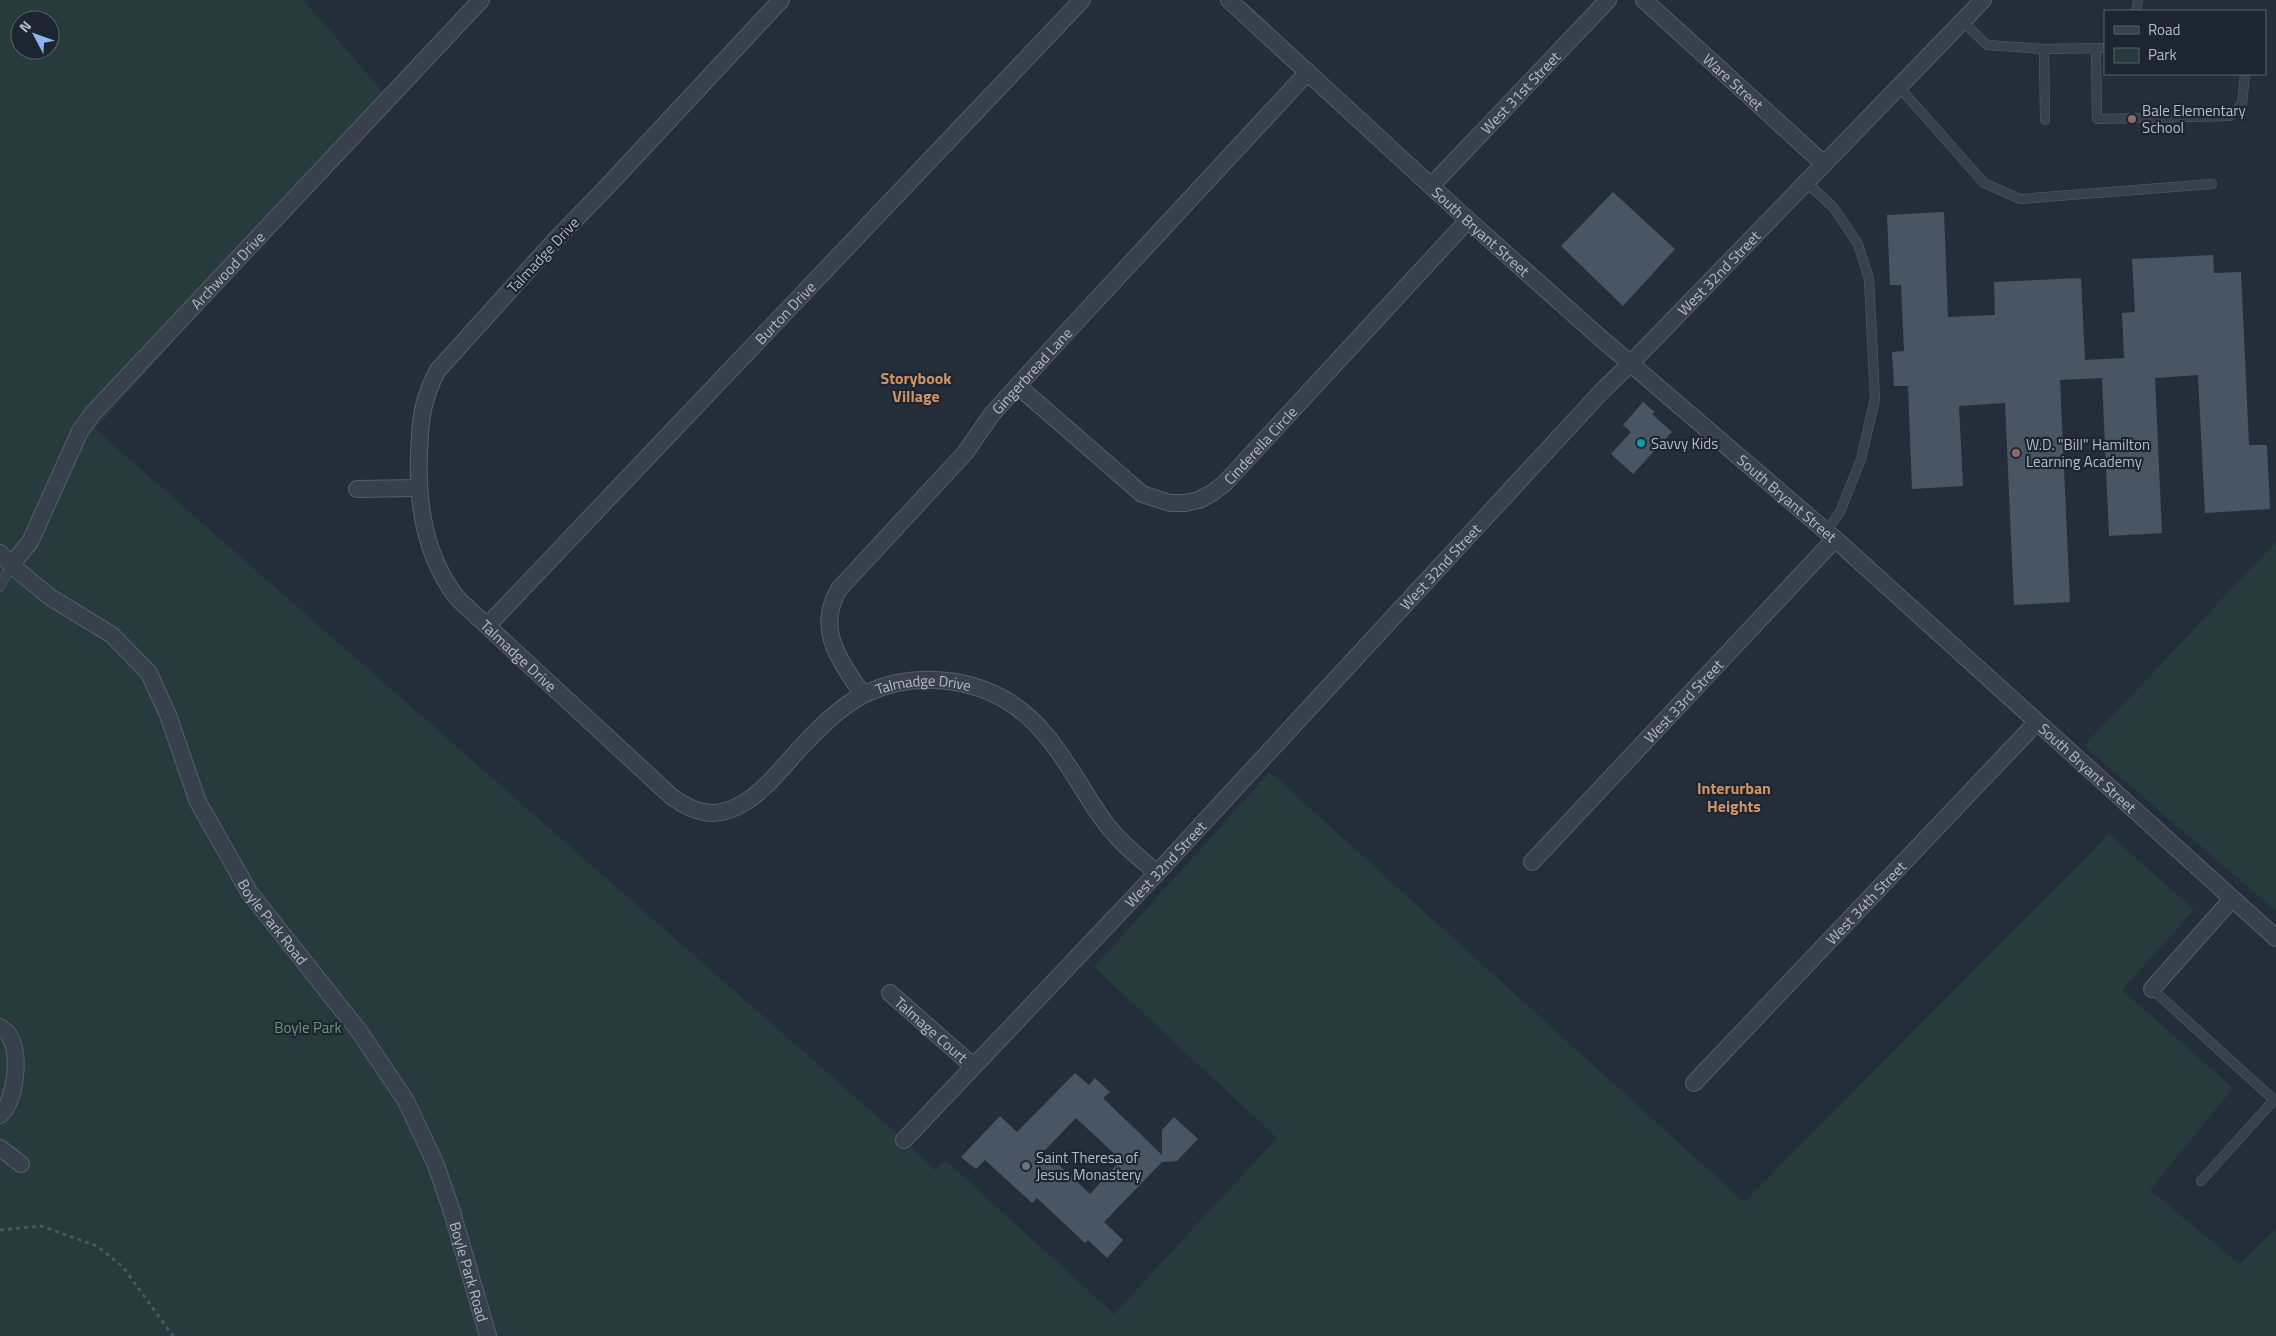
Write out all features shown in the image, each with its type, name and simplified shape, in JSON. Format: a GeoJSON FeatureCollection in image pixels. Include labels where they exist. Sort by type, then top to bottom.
{"type":"FeatureCollection","features":[{"type":"Feature","properties":{"kind":"street","name":"Archwood Drive"},"geometry":{"type":"LineString","coordinates":[[5,559],[30,542],[80,431],[93,412],[482,0]]}},
{"type":"Feature","properties":{"kind":"street","name":"Talmadge Drive"},"geometry":{"type":"LineString","coordinates":[[781,0],[603,192],[558,236],[438,370],[428,387],[423,403],[418,488],[422,514],[435,563],[458,599],[672,797],[687,808],[703,812],[726,811],[749,800],[808,739],[863,695],[895,683],[940,680],[969,685],[1004,699],[1025,713],[1047,735],[1102,819],[1126,846],[1157,873]]}},
{"type":"Feature","properties":{"kind":"street","name":"Burton Drive"},"geometry":{"type":"LineString","coordinates":[[488,625],[1082,0]]}},
{"type":"Feature","properties":{"kind":"street","name":"West 31st Street"},"geometry":{"type":"LineString","coordinates":[[1432,185],[1608,0]]}},
{"type":"Feature","properties":{"kind":"street","name":"Ware Street"},"geometry":{"type":"LineString","coordinates":[[1644,0],[1824,164]]}},
{"type":"Feature","properties":{"kind":"street","name":"West 32nd Street"},"geometry":{"type":"LineString","coordinates":[[904,1140],[1157,873],[1603,390],[1631,364],[1983,0]]}},
{"type":"Feature","properties":{"kind":"street","name":"South Bryant Street"},"geometry":{"type":"LineString","coordinates":[[1235,2],[1468,220],[1631,364],[1830,535],[2276,938]]}},
{"type":"Feature","properties":{"kind":"street","name":"Gingerbread Lane"},"geometry":{"type":"LineString","coordinates":[[863,695],[844,667],[832,642],[829,628],[832,601],[839,589],[965,454],[992,414],[1308,72]]}},
{"type":"Feature","properties":{"kind":"street","name":"Cinderella Circle"},"geometry":{"type":"LineString","coordinates":[[1018,386],[1142,494],[1155,500],[1170,503],[1199,500],[1224,484],[1468,220]]}},
{"type":"Feature","properties":{"kind":"street"},"geometry":{"type":"LineString","coordinates":[[357,489],[418,488]]}},
{"type":"Feature","properties":{"kind":"street","name":"West 33rd Street"},"geometry":{"type":"LineString","coordinates":[[1532,862],[1830,535]]}},
{"type":"Feature","properties":{"kind":"street","name":"Boyle Park Road"},"geometry":{"type":"LineString","coordinates":[[5,559],[50,597],[112,635],[149,673],[168,715],[198,802],[249,892],[359,1031],[406,1101],[438,1172],[488,1336]]}},
{"type":"Feature","properties":{"kind":"street","name":"West 34th Street"},"geometry":{"type":"LineString","coordinates":[[1694,1083],[2036,722]]}},
{"type":"Feature","properties":{"kind":"street"},"geometry":{"type":"LineString","coordinates":[[2152,989],[2232,899]]}},
{"type":"Feature","properties":{"kind":"street","name":"Talmage Court"},"geometry":{"type":"LineString","coordinates":[[890,992],[973,1066]]}},
{"type":"Feature","properties":{"kind":"street"},"geometry":{"type":"LineString","coordinates":[[0,1027],[9,1035],[14,1053],[15,1088],[5,1110],[0,1115]]}},
{"type":"Feature","properties":{"kind":"street"},"geometry":{"type":"LineString","coordinates":[[0,1148],[21,1164]]}},
{"type":"Feature","properties":{"kind":"lane"},"geometry":{"type":"LineString","coordinates":[[1962,21],[1987,45],[2044,49],[2100,48],[2097,119],[2230,116],[2242,104],[2245,75]]}},
{"type":"Feature","properties":{"kind":"lane"},"geometry":{"type":"LineString","coordinates":[[2044,49],[2045,120]]}},
{"type":"Feature","properties":{"kind":"lane"},"geometry":{"type":"LineString","coordinates":[[1899,87],[1984,183],[2020,199],[2212,184]]}},
{"type":"Feature","properties":{"kind":"lane"},"geometry":{"type":"LineString","coordinates":[[1807,183],[1832,207],[1858,244],[1869,279],[1875,399],[1861,459],[1830,535]]}},
{"type":"Feature","properties":{"kind":"lane"},"geometry":{"type":"LineString","coordinates":[[0,587],[5,559]]}},
{"type":"Feature","properties":{"kind":"lane"},"geometry":{"type":"LineString","coordinates":[[2152,989],[2274,1100],[2201,1181]]}},
{"type":"Feature","properties":{"kind":"path"},"geometry":{"type":"LineString","coordinates":[[0,1230],[41,1226],[96,1246],[124,1267],[173,1336]]}},
{"type":"Feature","properties":{"kind":"green space","name":"Boyle Park"},"geometry":{"type":"Polygon","coordinates":[[[0,0],[303,0],[389,99],[95,429],[904,1140],[935,1170],[945,1160],[1114,1314],[1277,1138],[1094,967],[1270,772],[1744,1202],[2109,834],[2194,910],[2122,990],[2233,1088],[2150,1190],[2239,1264],[2276,1229],[2276,1336],[0,1336],[0,0]]]}},
{"type":"Feature","properties":{"kind":"green space"},"geometry":{"type":"Polygon","coordinates":[[[2276,542],[2276,911],[2084,746],[2276,542]]]}},
{"type":"Feature","properties":{"kind":"building"},"geometry":{"type":"Polygon","coordinates":[[[1613,192],[1675,249],[1623,306],[1561,246],[1613,192]]]}},
{"type":"Feature","properties":{"kind":"building","name":"W.D. \"Bill\" Hamilton Learning Academy"},"geometry":{"type":"Polygon","coordinates":[[[1944,212],[1948,317],[1995,315],[1994,282],[2081,278],[2085,360],[2124,358],[2122,313],[2135,312],[2132,259],[2213,255],[2214,273],[2241,272],[2249,445],[2267,445],[2270,509],[2205,513],[2198,375],[2155,378],[2162,533],[2109,536],[2102,378],[2060,380],[2070,602],[2014,605],[2005,403],[1959,406],[1963,486],[1912,489],[1908,386],[1894,386],[1892,352],[1904,351],[1901,285],[1890,285],[1887,215],[1944,212]]]}},
{"type":"Feature","properties":{"kind":"building","name":"Savvy Kids"},"geometry":{"type":"Polygon","coordinates":[[[1643,402],[1655,412],[1652,414],[1672,432],[1633,474],[1611,454],[1631,432],[1623,425],[1643,402]]]}},
{"type":"Feature","properties":{"kind":"building","name":"Saint Theresa of Jesus Monastery"},"geometry":{"type":"Polygon","coordinates":[[[1075,1073],[1089,1085],[1095,1078],[1110,1092],[1103,1098],[1162,1155],[1162,1130],[1174,1117],[1198,1139],[1177,1161],[1162,1162],[1104,1222],[1123,1240],[1107,1258],[1088,1240],[1085,1243],[1037,1198],[1032,1203],[985,1160],[976,1169],[961,1157],[1000,1116],[1017,1132],[1075,1073]],[[1076,1118],[1044,1151],[1090,1194],[1121,1160],[1076,1118]]]}},
{"type":"Feature","properties":{"kind":"place","name":"Bale Elementary School"},"geometry":{"type":"Point","coordinates":[2132,119]}},
{"type":"Feature","properties":{"kind":"place","name":"Savvy Kids"},"geometry":{"type":"Point","coordinates":[1641,443]}},
{"type":"Feature","properties":{"kind":"place","name":"W.D. \"Bill\" Hamilton Learning Academy"},"geometry":{"type":"Point","coordinates":[2016,453]}},
{"type":"Feature","properties":{"kind":"place","name":"Saint Theresa of Jesus Monastery"},"geometry":{"type":"Point","coordinates":[1026,1166]}},
{"type":"Feature","properties":{"kind":"district","name":"Storybook Village"},"geometry":{"type":"Point","coordinates":[916,387]}},
{"type":"Feature","properties":{"kind":"district","name":"Interurban Heights"},"geometry":{"type":"Point","coordinates":[1734,797]}}]}
